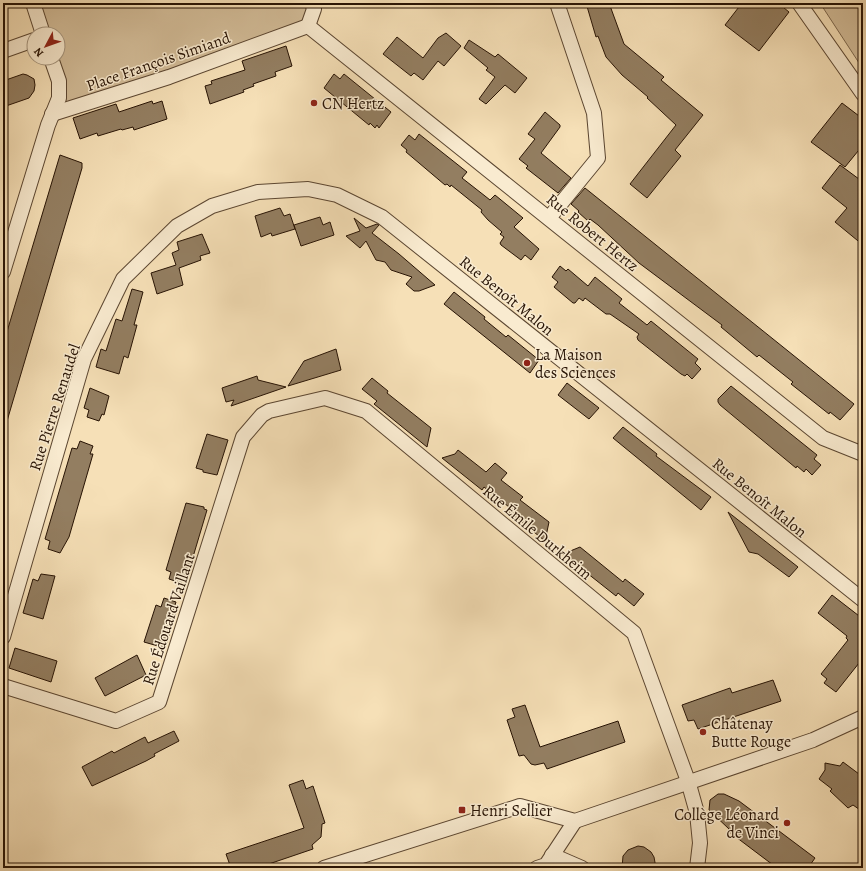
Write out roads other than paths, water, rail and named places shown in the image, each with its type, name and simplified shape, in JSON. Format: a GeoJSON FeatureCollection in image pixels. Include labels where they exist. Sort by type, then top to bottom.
{"type":"FeatureCollection","features":[{"type":"Feature","properties":{"kind":"street"},"geometry":{"type":"LineString","coordinates":[[33,3],[40,26]]}},
{"type":"Feature","properties":{"kind":"street"},"geometry":{"type":"LineString","coordinates":[[308,26],[314,9],[312,3]]}},
{"type":"Feature","properties":{"kind":"street"},"geometry":{"type":"LineString","coordinates":[[548,218],[598,158],[594,113],[557,3]]}},
{"type":"Feature","properties":{"kind":"street"},"geometry":{"type":"LineString","coordinates":[[799,3],[863,94]]}},
{"type":"Feature","properties":{"kind":"street","name":"Place François Simiand"},"geometry":{"type":"LineString","coordinates":[[52,114],[169,76],[308,26]]}},
{"type":"Feature","properties":{"kind":"street","name":"Rue Robert Hertz"},"geometry":{"type":"LineString","coordinates":[[308,26],[822,438],[863,454]]}},
{"type":"Feature","properties":{"kind":"street"},"geometry":{"type":"LineString","coordinates":[[3,51],[26,43]]}},
{"type":"Feature","properties":{"kind":"street"},"geometry":{"type":"LineString","coordinates":[[3,272],[52,114],[59,98],[59,81],[54,66]]}},
{"type":"Feature","properties":{"kind":"street","name":"Rue Benoît Malon"},"geometry":{"type":"LineString","coordinates":[[212,206],[258,192],[308,189],[337,195],[382,216],[863,600]]}},
{"type":"Feature","properties":{"kind":"street","name":"Rue Pierre Renaudel"},"geometry":{"type":"LineString","coordinates":[[3,637],[84,359],[123,279],[177,226],[212,206]]}},
{"type":"Feature","properties":{"kind":"street","name":"Rue Émile Durkheim"},"geometry":{"type":"LineString","coordinates":[[283,408],[325,398],[366,411],[634,633],[688,781],[697,813],[700,843],[696,868]]}},
{"type":"Feature","properties":{"kind":"street","name":"Rue Édouard Vaillant"},"geometry":{"type":"LineString","coordinates":[[3,686],[116,721],[159,702],[243,438],[262,415],[283,408]]}},
{"type":"Feature","properties":{"kind":"street"},"geometry":{"type":"LineString","coordinates":[[324,868],[520,806],[575,821],[688,781],[813,740],[863,717]]}},
{"type":"Feature","properties":{"kind":"street"},"geometry":{"type":"LineString","coordinates":[[538,868],[546,865],[575,821]]}},
{"type":"Feature","properties":{"kind":"street"},"geometry":{"type":"LineString","coordinates":[[552,855],[582,868]]}},
{"type":"Feature","properties":{"kind":"place","name":"CN Hertz"},"geometry":{"type":"Point","coordinates":[314,103]}},
{"type":"Feature","properties":{"kind":"place","name":"La Maison des Sciences"},"geometry":{"type":"Point","coordinates":[527,363]}},
{"type":"Feature","properties":{"kind":"place","name":"Châtenay Butte Rouge"},"geometry":{"type":"Point","coordinates":[703,732]}},
{"type":"Feature","properties":{"kind":"place","name":"Henri Sellier"},"geometry":{"type":"Point","coordinates":[462,810]}},
{"type":"Feature","properties":{"kind":"place","name":"Collège Léonard de Vinci"},"geometry":{"type":"Point","coordinates":[787,823]}}]}
